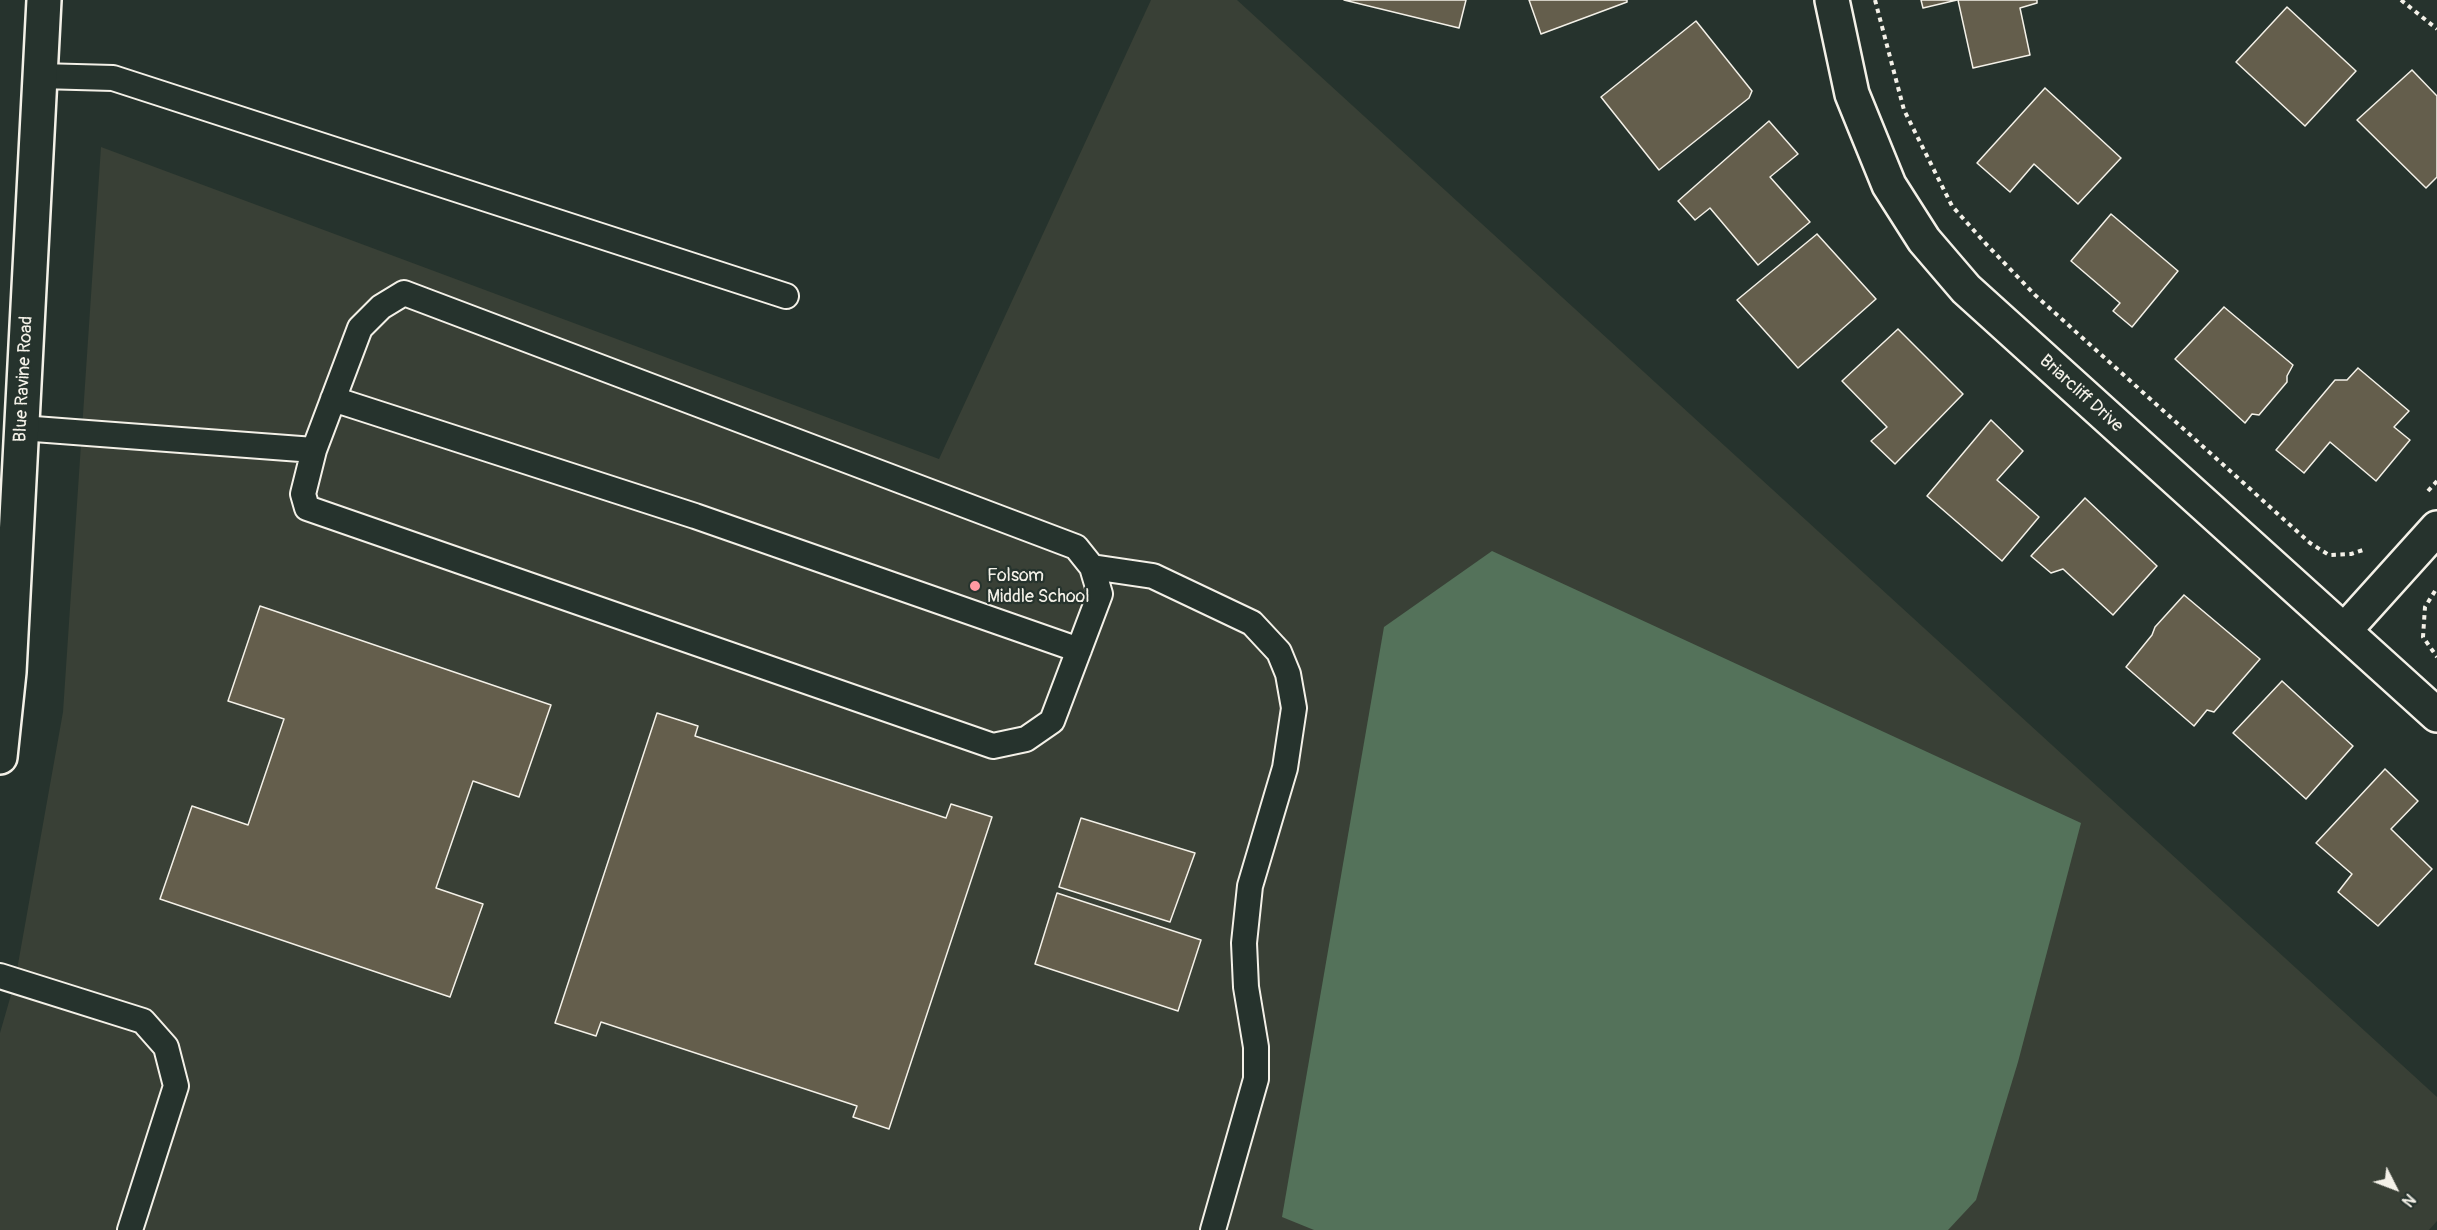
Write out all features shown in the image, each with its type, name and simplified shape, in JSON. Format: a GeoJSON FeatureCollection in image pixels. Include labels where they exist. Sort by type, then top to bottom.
{"type":"FeatureCollection","features":[{"type":"Feature","properties":{"kind":"street","name":"Blue Ravine Road"},"geometry":{"type":"LineString","coordinates":[[0,757],[9,672],[44,0]]}},
{"type":"Feature","properties":{"kind":"street","name":"Briarcliff Drive"},"geometry":{"type":"LineString","coordinates":[[1832,0],[1852,94],[1889,184],[1924,240],[1966,290],[2437,715]]}},
{"type":"Feature","properties":{"kind":"street"},"geometry":{"type":"LineString","coordinates":[[2344,631],[2437,528]]}},
{"type":"Feature","properties":{"kind":"lane"},"geometry":{"type":"LineString","coordinates":[[40,76],[113,78],[786,296]]}},
{"type":"Feature","properties":{"kind":"lane"},"geometry":{"type":"LineString","coordinates":[[404,293],[1076,547],[1092,567],[1100,594],[1052,721],[1026,739],[993,746],[307,508],[303,494],[315,450],[360,328],[381,307],[404,293]]}},
{"type":"Feature","properties":{"kind":"lane"},"geometry":{"type":"LineString","coordinates":[[333,399],[780,545],[1078,650]]}},
{"type":"Feature","properties":{"kind":"lane"},"geometry":{"type":"LineString","coordinates":[[21,428],[315,450]]}},
{"type":"Feature","properties":{"kind":"lane"},"geometry":{"type":"LineString","coordinates":[[1092,567],[1153,576],[1252,623],[1279,652],[1288,674],[1294,708],[1286,758],[1250,886],[1244,943],[1246,987],[1256,1047],[1256,1079],[1213,1230]]}},
{"type":"Feature","properties":{"kind":"lane"},"geometry":{"type":"LineString","coordinates":[[0,976],[143,1021],[166,1047],[176,1086],[130,1230]]}},
{"type":"Feature","properties":{"kind":"path"},"geometry":{"type":"LineString","coordinates":[[1875,0],[1904,110],[1952,206],[1986,244],[2035,295],[2310,543],[2329,555],[2351,554],[2370,547]]}},
{"type":"Feature","properties":{"kind":"path"},"geometry":{"type":"LineString","coordinates":[[2401,0],[2437,29]]}},
{"type":"Feature","properties":{"kind":"path"},"geometry":{"type":"LineString","coordinates":[[2426,494],[2437,481]]}},
{"type":"Feature","properties":{"kind":"path"},"geometry":{"type":"LineString","coordinates":[[2437,588],[2425,607],[2423,620],[2423,637],[2437,657]]}},
{"type":"Feature","properties":{"kind":"shaded area","name":"Folsom Middle School"},"geometry":{"type":"Polygon","coordinates":[[[1151,0],[1237,0],[2437,1097],[2437,1221],[2429,1230],[0,1230],[0,1033],[15,981],[63,712],[101,147],[939,459],[1151,0]]]}},
{"type":"Feature","properties":{"kind":"green space"},"geometry":{"type":"Polygon","coordinates":[[[1492,551],[2081,823],[2018,1062],[1976,1200],[1948,1230],[1314,1230],[1282,1217],[1384,627],[1492,551]]]}},
{"type":"Feature","properties":{"kind":"building"},"geometry":{"type":"Polygon","coordinates":[[[1344,0],[1466,0],[1459,28],[1344,0]]]}},
{"type":"Feature","properties":{"kind":"building"},"geometry":{"type":"Polygon","coordinates":[[[1529,0],[1627,0],[1627,2],[1541,34],[1529,0]]]}},
{"type":"Feature","properties":{"kind":"building"},"geometry":{"type":"Polygon","coordinates":[[[1921,0],[1957,0],[1923,8],[1921,0]]]}},
{"type":"Feature","properties":{"kind":"building"},"geometry":{"type":"Polygon","coordinates":[[[1958,0],[2037,0],[2037,3],[2020,8],[2030,55],[1973,68],[1958,0]]]}},
{"type":"Feature","properties":{"kind":"building"},"geometry":{"type":"Polygon","coordinates":[[[2287,7],[2356,71],[2305,126],[2236,62],[2287,7]]]}},
{"type":"Feature","properties":{"kind":"building"},"geometry":{"type":"Polygon","coordinates":[[[1696,21],[1752,91],[1749,98],[1659,170],[1601,97],[1696,21]]]}},
{"type":"Feature","properties":{"kind":"building"},"geometry":{"type":"Polygon","coordinates":[[[2412,70],[2437,96],[2437,177],[2426,188],[2357,120],[2412,70]]]}},
{"type":"Feature","properties":{"kind":"building"},"geometry":{"type":"Polygon","coordinates":[[[2045,88],[2121,158],[2078,204],[2034,164],[2010,192],[1977,163],[2045,88]]]}},
{"type":"Feature","properties":{"kind":"building"},"geometry":{"type":"Polygon","coordinates":[[[1769,121],[1798,154],[1770,177],[1810,222],[1758,265],[1710,208],[1695,220],[1678,201],[1769,121]]]}},
{"type":"Feature","properties":{"kind":"building"},"geometry":{"type":"Polygon","coordinates":[[[2111,214],[2178,271],[2132,327],[2113,311],[2120,303],[2071,261],[2111,214]]]}},
{"type":"Feature","properties":{"kind":"building"},"geometry":{"type":"Polygon","coordinates":[[[1817,234],[1876,299],[1798,368],[1737,300],[1817,234]]]}},
{"type":"Feature","properties":{"kind":"building"},"geometry":{"type":"Polygon","coordinates":[[[2224,307],[2293,365],[2287,376],[2287,382],[2259,415],[2252,414],[2245,423],[2175,359],[2224,307]]]}},
{"type":"Feature","properties":{"kind":"building"},"geometry":{"type":"Polygon","coordinates":[[[1898,329],[1963,394],[1895,464],[1871,441],[1887,427],[1842,381],[1898,329]]]}},
{"type":"Feature","properties":{"kind":"building"},"geometry":{"type":"Polygon","coordinates":[[[2358,368],[2409,411],[2394,427],[2410,440],[2376,481],[2330,442],[2304,473],[2276,450],[2335,380],[2347,380],[2358,368]]]}},
{"type":"Feature","properties":{"kind":"building"},"geometry":{"type":"Polygon","coordinates":[[[1991,420],[2023,451],[1997,480],[2039,517],[2002,561],[1927,496],[1991,420]]]}},
{"type":"Feature","properties":{"kind":"building"},"geometry":{"type":"Polygon","coordinates":[[[2085,498],[2157,566],[2113,615],[2063,569],[2051,573],[2031,556],[2085,498]]]}},
{"type":"Feature","properties":{"kind":"building"},"geometry":{"type":"Polygon","coordinates":[[[2184,595],[2260,659],[2214,712],[2207,710],[2194,726],[2126,667],[2152,635],[2155,627],[2184,595]]]}},
{"type":"Feature","properties":{"kind":"building"},"geometry":{"type":"Polygon","coordinates":[[[260,606],[551,705],[519,797],[473,781],[436,888],[483,904],[450,997],[160,899],[192,806],[248,825],[284,719],[228,701],[260,606]]]}},
{"type":"Feature","properties":{"kind":"building"},"geometry":{"type":"Polygon","coordinates":[[[2282,681],[2353,746],[2306,799],[2233,733],[2282,681]]]}},
{"type":"Feature","properties":{"kind":"building"},"geometry":{"type":"Polygon","coordinates":[[[657,713],[698,726],[695,736],[946,818],[951,804],[992,817],[889,1129],[853,1117],[857,1106],[601,1022],[596,1036],[555,1023],[657,713]]]}},
{"type":"Feature","properties":{"kind":"building"},"geometry":{"type":"Polygon","coordinates":[[[2385,769],[2418,801],[2391,829],[2432,869],[2378,926],[2338,892],[2352,874],[2316,843],[2385,769]]]}},
{"type":"Feature","properties":{"kind":"building"},"geometry":{"type":"Polygon","coordinates":[[[1081,818],[1195,853],[1170,922],[1059,887],[1081,818]]]}},
{"type":"Feature","properties":{"kind":"building"},"geometry":{"type":"Polygon","coordinates":[[[1057,893],[1201,940],[1178,1011],[1035,964],[1057,893]]]}},
{"type":"Feature","properties":{"kind":"place","name":"Folsom Middle School"},"geometry":{"type":"Point","coordinates":[975,586]}}]}
